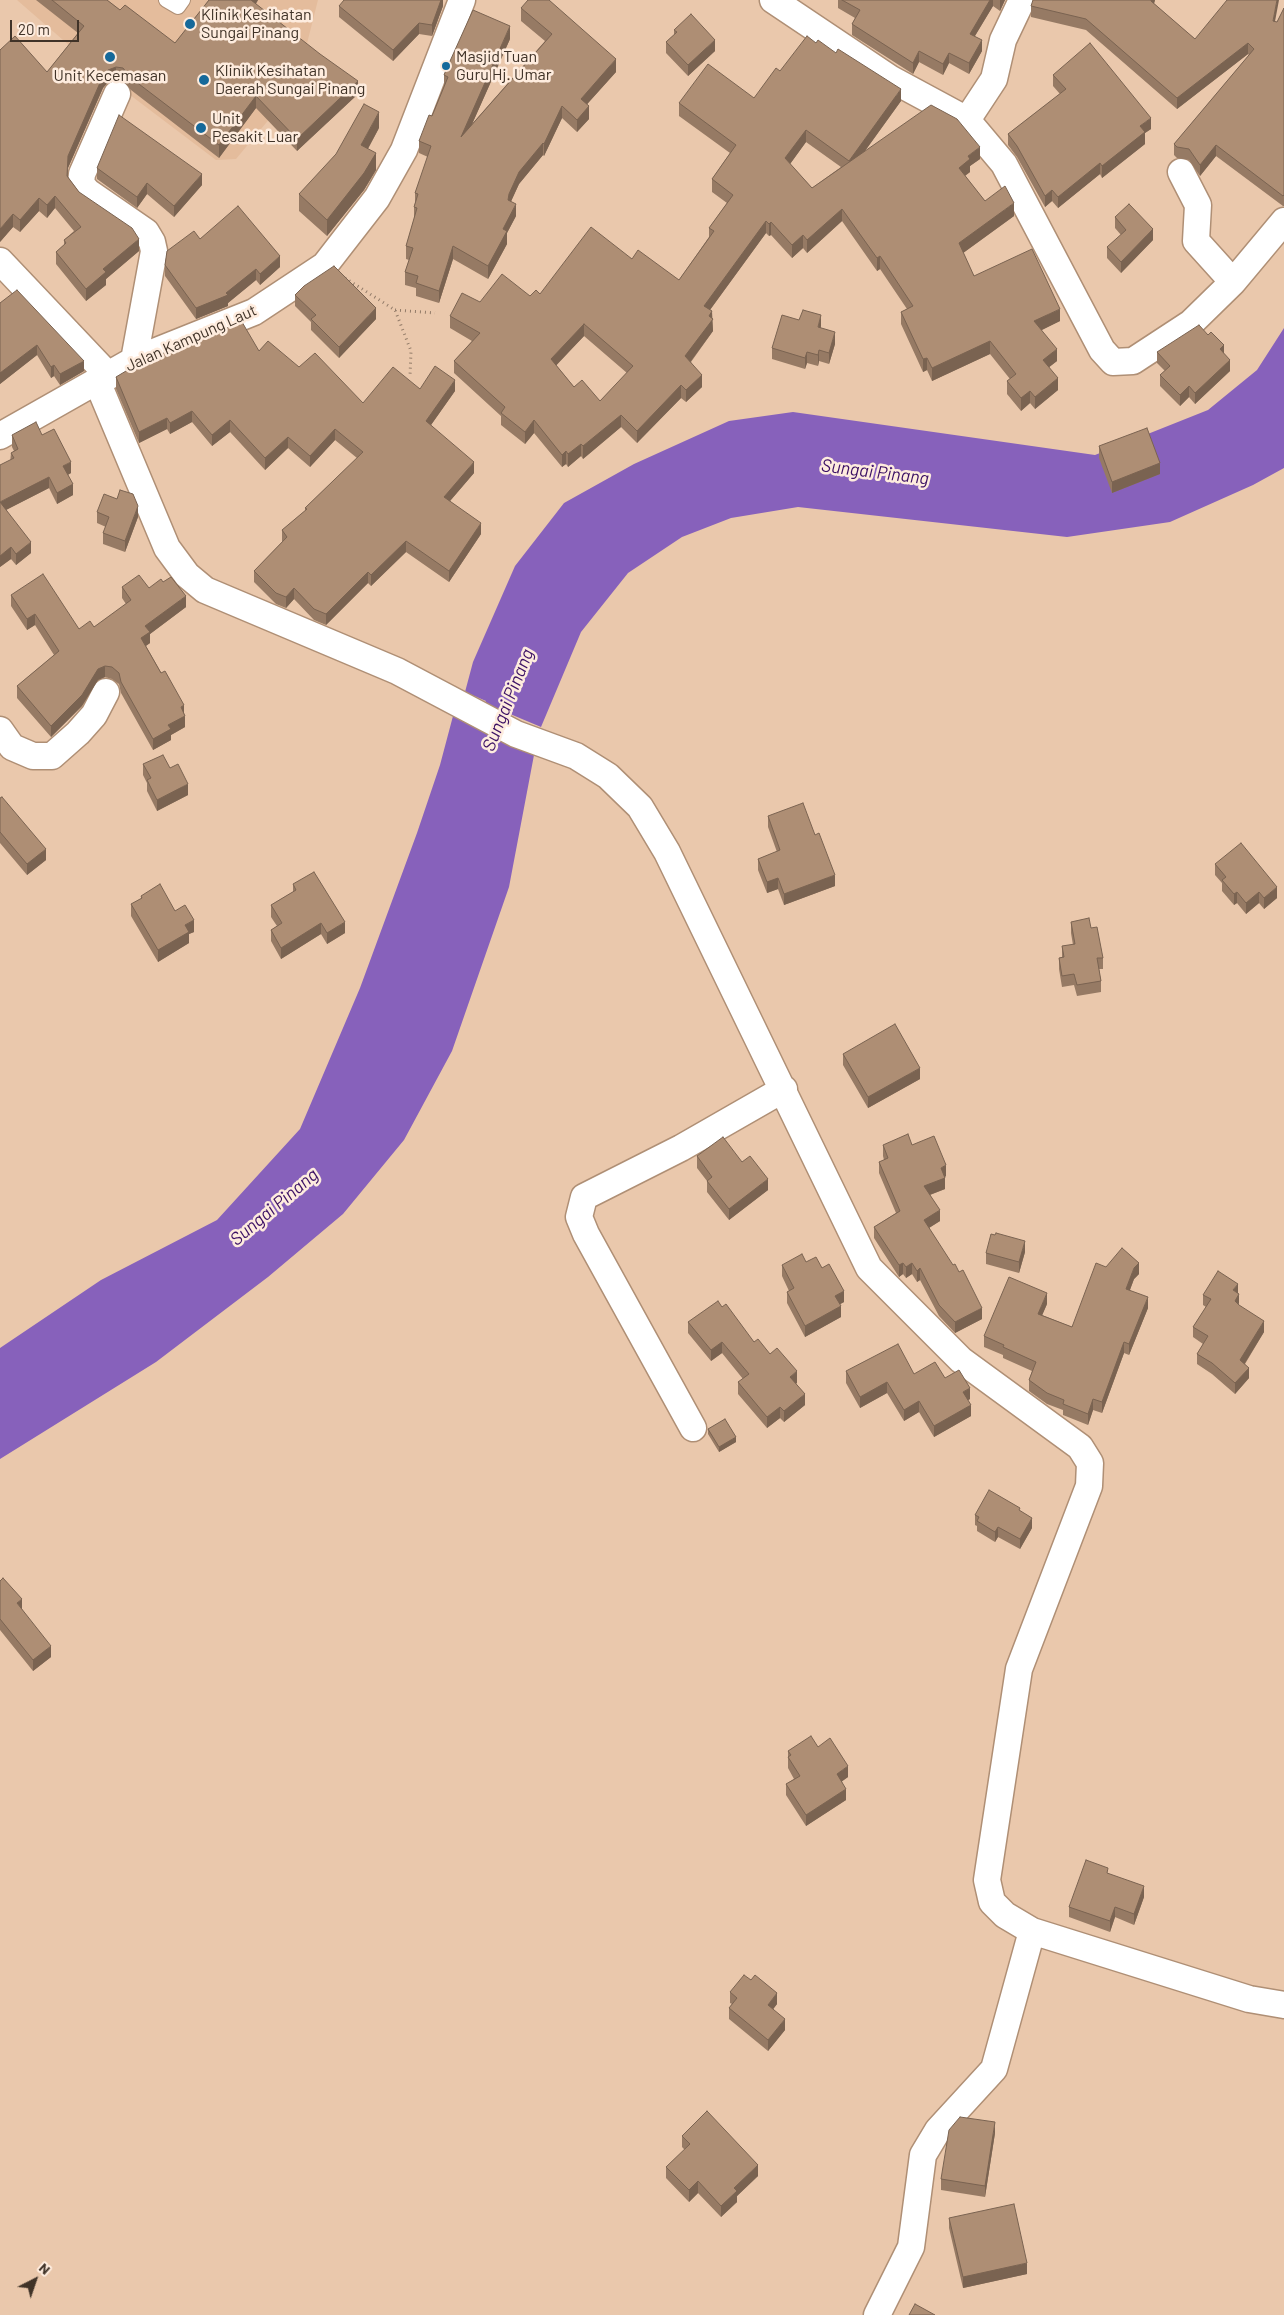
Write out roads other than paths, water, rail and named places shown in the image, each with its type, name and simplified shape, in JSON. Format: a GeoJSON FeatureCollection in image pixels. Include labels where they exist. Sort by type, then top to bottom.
{"type":"FeatureCollection","features":[{"type":"Feature","properties":{"kind":"street","name":"Jalan Kampung Laut"},"geometry":{"type":"LineString","coordinates":[[0,436],[134,360],[254,312],[325,265],[377,198],[404,150],[462,0]]}},
{"type":"Feature","properties":{"kind":"street"},"geometry":{"type":"LineString","coordinates":[[774,0],[891,79],[967,120],[1004,164],[1102,350],[1113,362],[1133,361],[1191,323],[1233,282],[1283,225]]}},
{"type":"Feature","properties":{"kind":"street"},"geometry":{"type":"LineString","coordinates":[[967,120],[994,79],[1003,40],[1022,0]]}},
{"type":"Feature","properties":{"kind":"street"},"geometry":{"type":"LineString","coordinates":[[117,94],[82,174],[81,184],[88,192],[146,232],[152,242],[154,252],[134,360]]}},
{"type":"Feature","properties":{"kind":"street"},"geometry":{"type":"LineString","coordinates":[[1181,172],[1198,206],[1196,241],[1233,282]]}},
{"type":"Feature","properties":{"kind":"street"},"geometry":{"type":"LineString","coordinates":[[0,261],[103,378],[167,548],[187,575],[205,590],[397,671],[516,734],[576,756],[608,776],[640,808],[667,852],[784,1089],[869,1268],[961,1360],[1080,1447],[1090,1463],[1089,1486],[1019,1669],[987,1880],[992,1902],[1005,1915],[1032,1931],[1248,1999],[1284,2005]]}},
{"type":"Feature","properties":{"kind":"street"},"geometry":{"type":"LineString","coordinates":[[0,730],[12,747],[33,756],[52,756],[78,733],[94,715],[106,692]]}},
{"type":"Feature","properties":{"kind":"street"},"geometry":{"type":"LineString","coordinates":[[693,1428],[586,1234],[579,1217],[584,1197],[681,1148],[784,1089]]}},
{"type":"Feature","properties":{"kind":"street"},"geometry":{"type":"LineString","coordinates":[[877,2315],[911,2247],[923,2155],[938,2130],[994,2069],[1032,1931]]}},
{"type":"Feature","properties":{"kind":"lane"},"geometry":{"type":"LineString","coordinates":[[166,0],[178,7],[183,0]]}},
{"type":"Feature","properties":{"kind":"water","name":"Sungai Pinang"},"geometry":{"type":"Polygon","coordinates":[[[1284,328],[1284,468],[1253,485],[1170,522],[1067,537],[798,507],[731,518],[682,537],[628,573],[581,632],[541,727],[503,711],[493,734],[534,755],[509,887],[452,1051],[404,1140],[343,1214],[268,1277],[156,1362],[0,1459],[0,1348],[101,1280],[217,1220],[300,1129],[360,988],[417,833],[440,765],[453,716],[475,726],[486,701],[465,692],[473,662],[515,566],[564,503],[634,464],[729,421],[793,412],[1095,455],[1208,410],[1257,370],[1284,328]]]}},
{"type":"Feature","properties":{"kind":"place","name":"Klinik Kesihatan Sungai Pinang"},"geometry":{"type":"Point","coordinates":[190,24]}},
{"type":"Feature","properties":{"kind":"place","name":"Unit Kecemasan"},"geometry":{"type":"Point","coordinates":[110,57]}},
{"type":"Feature","properties":{"kind":"place","name":"Masjid Tuan Guru Hj. Umar"},"geometry":{"type":"Point","coordinates":[446,66]}},
{"type":"Feature","properties":{"kind":"place","name":"Klinik Kesihatan Daerah Sungai Pinang"},"geometry":{"type":"Point","coordinates":[204,80]}},
{"type":"Feature","properties":{"kind":"place","name":"Unit Pesakit Luar"},"geometry":{"type":"Point","coordinates":[201,128]}}]}
